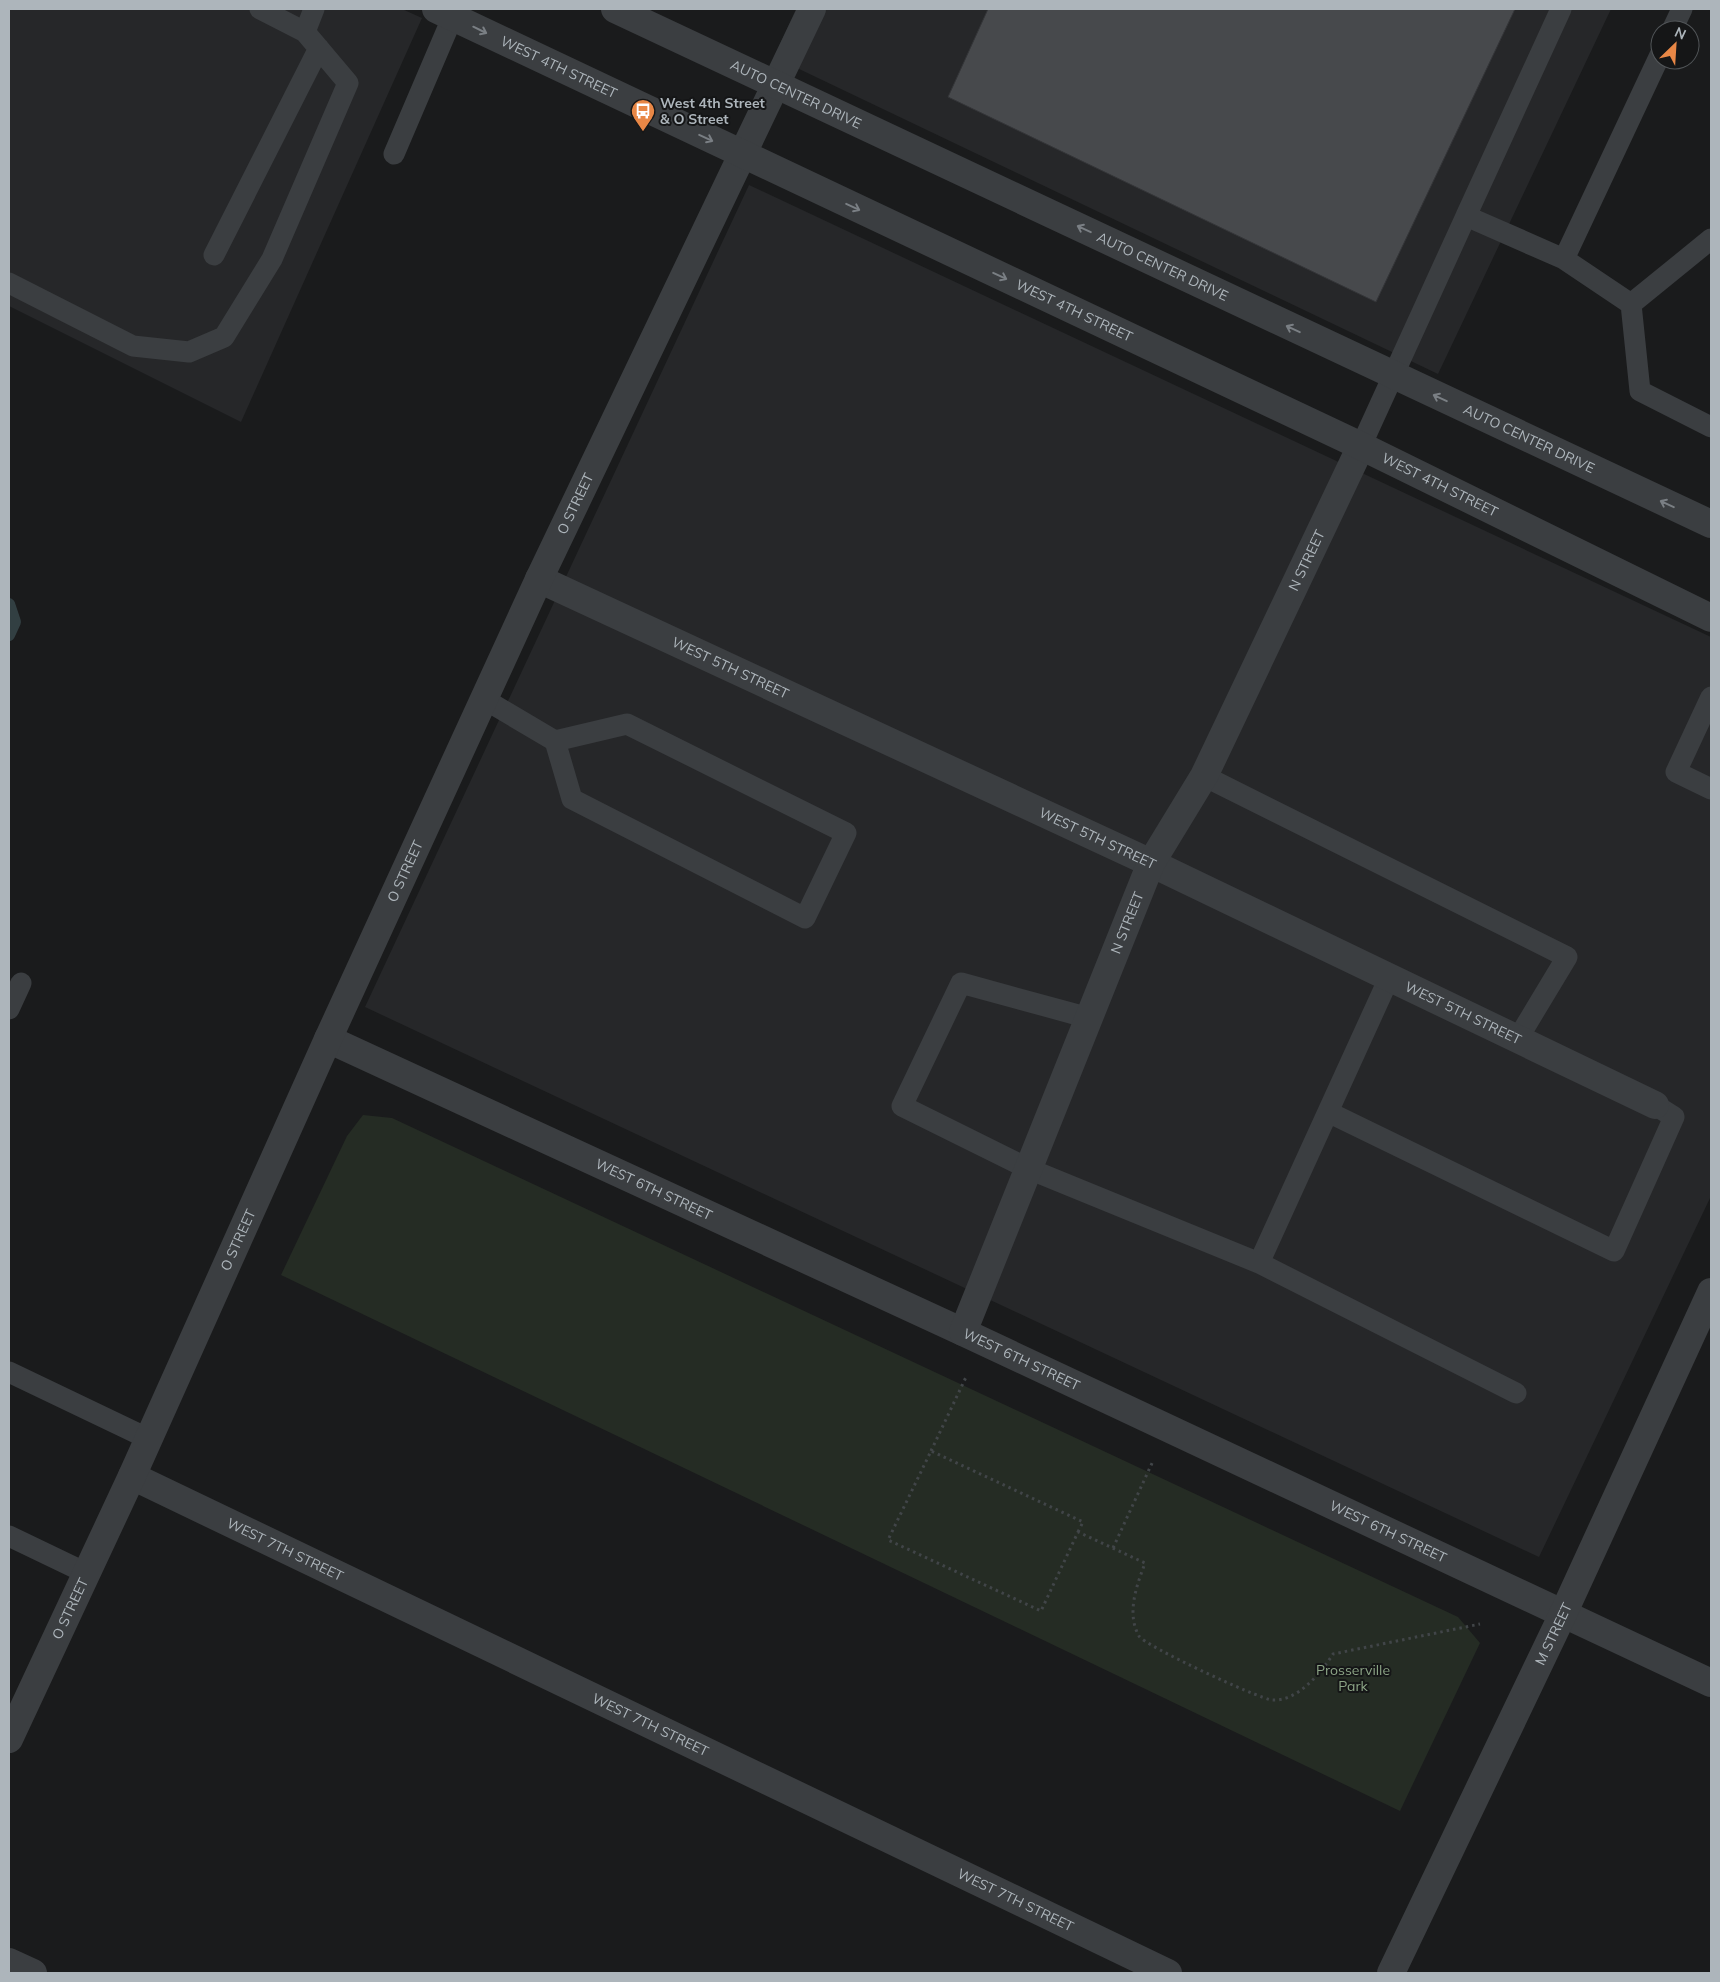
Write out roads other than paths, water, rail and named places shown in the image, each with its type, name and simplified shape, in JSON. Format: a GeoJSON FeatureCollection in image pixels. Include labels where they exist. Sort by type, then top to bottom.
{"type":"FeatureCollection","features":[{"type":"Feature","properties":{"kind":"street","name":"AUTO CENTER DRIVE"},"geometry":{"type":"LineString","coordinates":[[615,9],[1394,377],[1711,524]]}},
{"type":"Feature","properties":{"kind":"street","name":"O STREET"},"geometry":{"type":"LineString","coordinates":[[9,1739],[132,1476],[328,1039],[539,579],[812,9]]}},
{"type":"Feature","properties":{"kind":"street","name":"WEST 4TH STREET"},"geometry":{"type":"LineString","coordinates":[[445,13],[1361,446],[1711,618]]}},
{"type":"Feature","properties":{"kind":"street","name":"N STREET"},"geometry":{"type":"LineString","coordinates":[[964,1332],[1151,863],[1204,776],[1361,446]]}},
{"type":"Feature","properties":{"kind":"street","name":"WEST 5TH STREET"},"geometry":{"type":"LineString","coordinates":[[539,579],[1151,863],[1655,1105]]}},
{"type":"Feature","properties":{"kind":"street","name":"WEST 6TH STREET"},"geometry":{"type":"LineString","coordinates":[[328,1039],[964,1332],[1711,1683]]}},
{"type":"Feature","properties":{"kind":"street","name":"M STREET"},"geometry":{"type":"LineString","coordinates":[[1391,1973],[1563,1614],[1711,1292]]}},
{"type":"Feature","properties":{"kind":"street","name":"WEST 7TH STREET"},"geometry":{"type":"LineString","coordinates":[[132,1476],[1168,1973]]}},
{"type":"Feature","properties":{"kind":"street"},"geometry":{"type":"LineString","coordinates":[[9,1962],[32,1973]]}},
{"type":"Feature","properties":{"kind":"lane"},"geometry":{"type":"LineString","coordinates":[[9,283],[132,346],[189,352],[224,337],[272,259],[348,83],[312,40],[260,9]]}},
{"type":"Feature","properties":{"kind":"lane"},"geometry":{"type":"LineString","coordinates":[[214,255],[312,40],[314,9]]}},
{"type":"Feature","properties":{"kind":"lane"},"geometry":{"type":"LineString","coordinates":[[1361,446],[1561,9]]}},
{"type":"Feature","properties":{"kind":"lane"},"geometry":{"type":"LineString","coordinates":[[394,154],[445,13]]}},
{"type":"Feature","properties":{"kind":"lane"},"geometry":{"type":"LineString","coordinates":[[1564,259],[1653,70]]}},
{"type":"Feature","properties":{"kind":"lane"},"geometry":{"type":"LineString","coordinates":[[1466,216],[1564,259],[1632,304]]}},
{"type":"Feature","properties":{"kind":"lane"},"geometry":{"type":"LineString","coordinates":[[1632,304],[1711,239]]}},
{"type":"Feature","properties":{"kind":"lane"},"geometry":{"type":"LineString","coordinates":[[1632,304],[1640,391],[1711,427]]}},
{"type":"Feature","properties":{"kind":"lane"},"geometry":{"type":"LineString","coordinates":[[1711,697],[1676,772],[1711,788]]}},
{"type":"Feature","properties":{"kind":"lane"},"geometry":{"type":"LineString","coordinates":[[484,699],[555,741],[572,799],[805,918],[846,833],[627,724],[555,741]]}},
{"type":"Feature","properties":{"kind":"lane"},"geometry":{"type":"LineString","coordinates":[[1204,776],[1568,957],[1517,1040]]}},
{"type":"Feature","properties":{"kind":"lane"},"geometry":{"type":"LineString","coordinates":[[1259,1263],[1389,978]]}},
{"type":"Feature","properties":{"kind":"lane"},"geometry":{"type":"LineString","coordinates":[[9,1009],[21,983]]}},
{"type":"Feature","properties":{"kind":"lane"},"geometry":{"type":"LineString","coordinates":[[1089,1018],[961,983],[902,1106],[1029,1169],[1259,1263],[1516,1393]]}},
{"type":"Feature","properties":{"kind":"lane"},"geometry":{"type":"LineString","coordinates":[[1328,1112],[1614,1250],[1674,1117],[1655,1105]]}},
{"type":"Feature","properties":{"kind":"lane"},"geometry":{"type":"LineString","coordinates":[[9,1372],[149,1438]]}},
{"type":"Feature","properties":{"kind":"lane"},"geometry":{"type":"LineString","coordinates":[[9,1536],[86,1573]]}},
{"type":"Feature","properties":{"kind":"waterway"},"geometry":{"type":"LineString","coordinates":[[9,604],[15,622],[9,635]]}},
{"type":"Feature","properties":{"kind":"place","name":"West 4th Street & O Street"},"geometry":{"type":"Point","coordinates":[643,132]}},
{"type":"Feature","properties":{"kind":"park label","name":"Prosserville Park"},"geometry":{"type":"Point","coordinates":[1353,1678]}}]}
